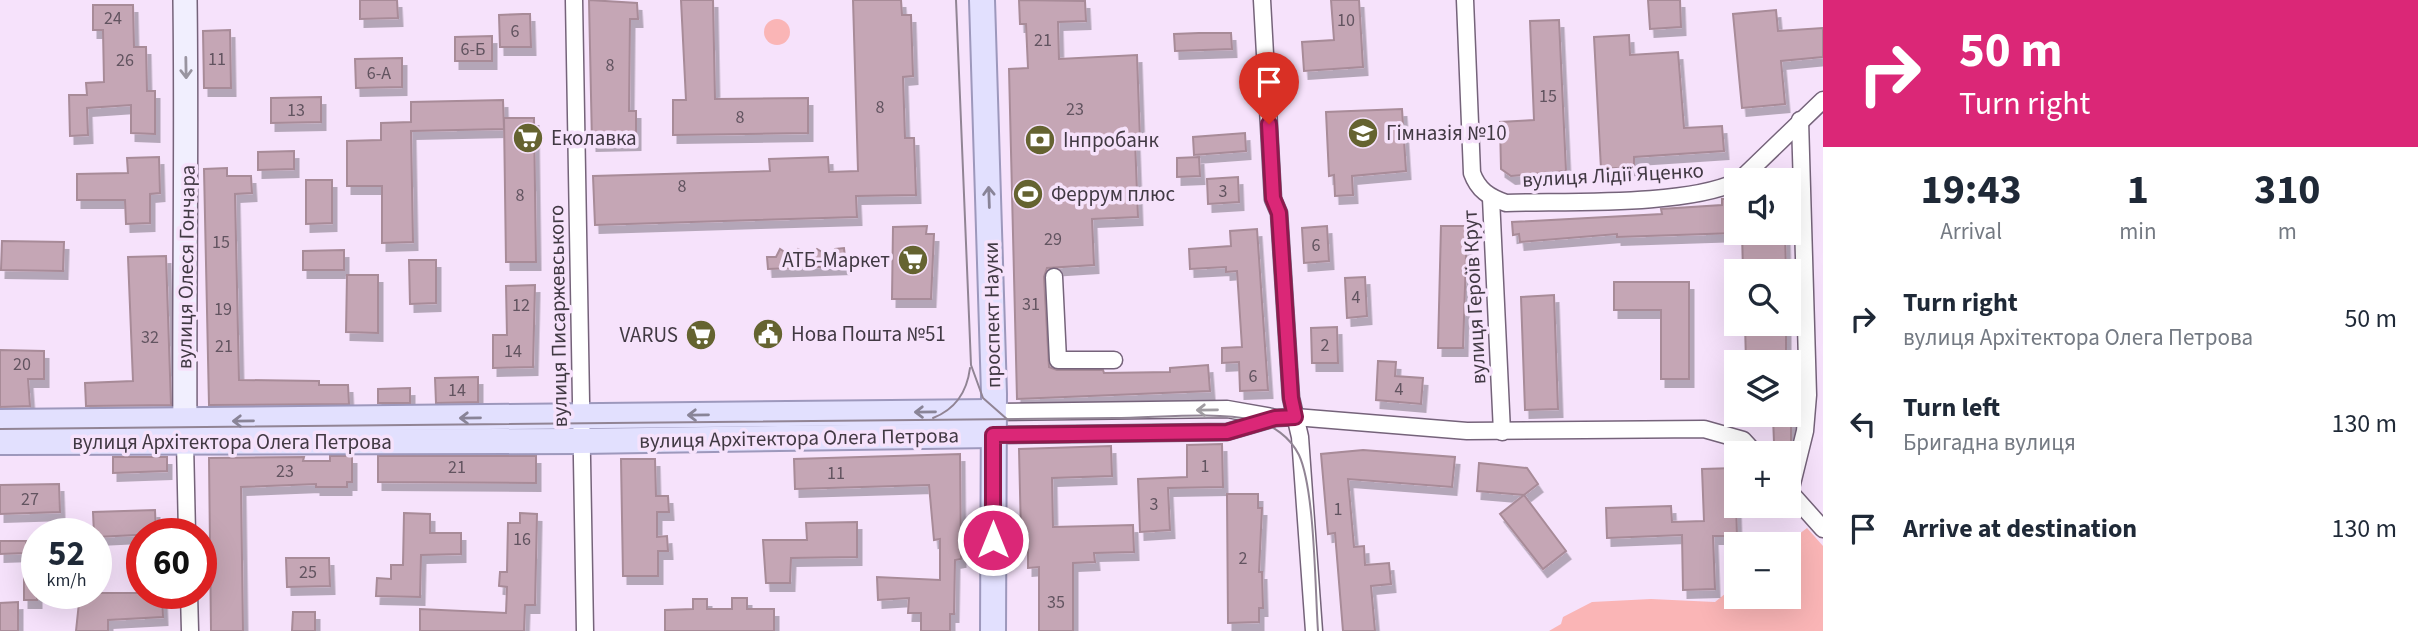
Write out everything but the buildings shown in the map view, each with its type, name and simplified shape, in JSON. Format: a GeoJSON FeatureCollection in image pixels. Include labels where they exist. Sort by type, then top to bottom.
{"type":"FeatureCollection","features":[{"type":"Feature","properties":{"kind":"main road","name":"вулиця Олеся Гончара"},"geometry":{"type":"LineString","coordinates":[[185,0],[188,162],[184,248],[185,432]]}},
{"type":"Feature","properties":{"kind":"main road","name":"проспект Науки"},"geometry":{"type":"LineString","coordinates":[[982,0],[993,424],[993,631]]}},
{"type":"Feature","properties":{"kind":"main road","name":"вулиця Архітектора Олега Петрова"},"geometry":{"type":"LineString","coordinates":[[0,422],[185,432]]}},
{"type":"Feature","properties":{"kind":"main road","name":"вулиця Архітектора Олега Петрова"},"geometry":{"type":"LineString","coordinates":[[0,442],[185,432],[993,424]]}},
{"type":"Feature","properties":{"kind":"street","name":"вулиця Писаржевського"},"geometry":{"type":"LineString","coordinates":[[574,0],[585,631]]}},
{"type":"Feature","properties":{"kind":"street"},"geometry":{"type":"LineString","coordinates":[[1262,0],[1273,198],[1279,213],[1291,398],[1300,437],[1314,631]]}},
{"type":"Feature","properties":{"kind":"street","name":"вулиця Героїв Крут"},"geometry":{"type":"LineString","coordinates":[[1465,0],[1472,173],[1476,183],[1491,198],[1502,432]]}},
{"type":"Feature","properties":{"kind":"street","name":"вулиця Лідії Яценко"},"geometry":{"type":"LineString","coordinates":[[1754,168],[1823,100]]}},
{"type":"Feature","properties":{"kind":"street"},"geometry":{"type":"LineString","coordinates":[[1800,120],[1808,396],[1801,446]]}},
{"type":"Feature","properties":{"kind":"street","name":"вулиця Лідії Яценко"},"geometry":{"type":"LineString","coordinates":[[1491,198],[1506,203],[1642,198],[1712,191],[1724,186]]}},
{"type":"Feature","properties":{"kind":"street"},"geometry":{"type":"LineString","coordinates":[[1054,277],[1058,360],[1114,360]]}},
{"type":"Feature","properties":{"kind":"street"},"geometry":{"type":"LineString","coordinates":[[993,424],[1227,409],[1275,418]]}},
{"type":"Feature","properties":{"kind":"street","name":"вулиця Архітектора Олега Петрова"},"geometry":{"type":"LineString","coordinates":[[993,424],[1227,432],[1275,418],[1295,417],[1502,432],[1704,429],[1743,441]]}},
{"type":"Feature","properties":{"kind":"street","name":"вулиця Олеся Гончара"},"geometry":{"type":"LineString","coordinates":[[185,432],[187,518]]}},
{"type":"Feature","properties":{"kind":"street"},"geometry":{"type":"LineString","coordinates":[[1801,504],[1823,529]]}},
{"type":"Feature","properties":{"kind":"street"},"geometry":{"type":"LineString","coordinates":[[189,609],[190,631]]}},
{"type":"Feature","properties":{"kind":"shaded area"},"geometry":{"type":"Polygon","coordinates":[[[777,19],[786,23],[790,32],[786,41],[777,45],[768,41],[764,32],[768,23],[777,19]]]}},
{"type":"Feature","properties":{"kind":"shaded area"},"geometry":{"type":"Polygon","coordinates":[[[1807,528],[1823,546],[1823,631],[1549,631],[1561,624],[1563,617],[1592,602],[1651,599],[1715,602],[1724,595],[1724,609],[1801,609],[1801,533],[1807,528]]]}},
{"type":"Feature","properties":{"kind":"tram line"},"geometry":{"type":"LineString","coordinates":[[956,0],[971,365],[983,398],[1008,420]]}},
{"type":"Feature","properties":{"kind":"tram line"},"geometry":{"type":"LineString","coordinates":[[933,418],[948,410],[959,399],[970,368]]}},
{"type":"Feature","properties":{"kind":"tram line"},"geometry":{"type":"LineString","coordinates":[[0,429],[1203,415],[1238,417],[1268,425],[1286,437],[1299,455],[1311,515],[1318,631]]}},
{"type":"Feature","properties":{"kind":"place","name":"Гімназія №10"},"geometry":{"type":"Point","coordinates":[1363,133]}},
{"type":"Feature","properties":{"kind":"place","name":"Еколавка"},"geometry":{"type":"Point","coordinates":[528,138]}},
{"type":"Feature","properties":{"kind":"place","name":"Інпробанк"},"geometry":{"type":"Point","coordinates":[1040,140]}},
{"type":"Feature","properties":{"kind":"place","name":"Феррум плюс"},"geometry":{"type":"Point","coordinates":[1028,194]}},
{"type":"Feature","properties":{"kind":"place","name":"АТБ-Маркет"},"geometry":{"type":"Point","coordinates":[913,260]}},
{"type":"Feature","properties":{"kind":"place","name":"Нова Пошта №51"},"geometry":{"type":"Point","coordinates":[768,334]}},
{"type":"Feature","properties":{"kind":"place","name":"VARUS"},"geometry":{"type":"Point","coordinates":[701,335]}},
{"type":"Feature","properties":{"kind":"route"},"geometry":{"type":"LineString","coordinates":[[993,540],[993,435],[1227,432],[1275,418],[1295,417],[1291,398],[1279,213],[1273,198],[1269,124]]}}]}
